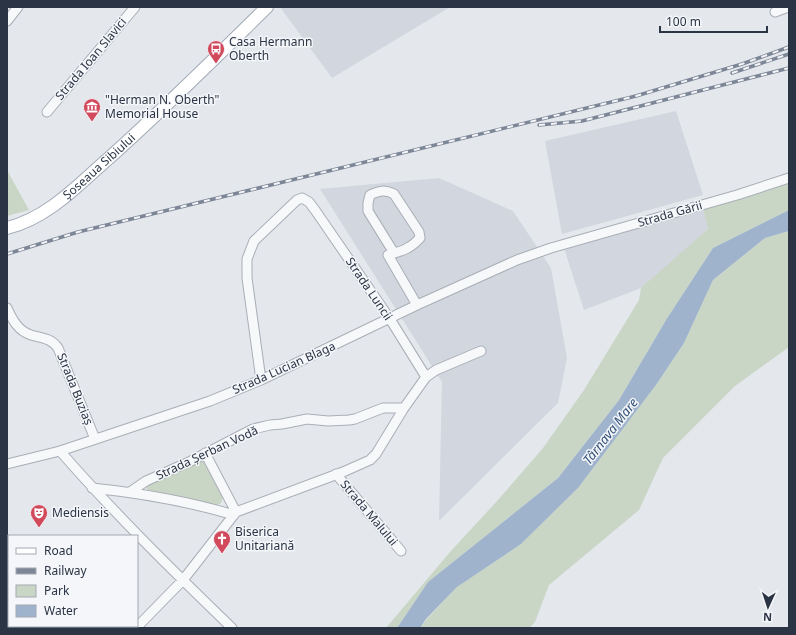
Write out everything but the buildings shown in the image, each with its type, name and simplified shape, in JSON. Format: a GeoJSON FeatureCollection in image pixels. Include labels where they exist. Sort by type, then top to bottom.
{"type":"FeatureCollection","features":[{"type":"Feature","properties":{"kind":"main road","name":"Șoseaua Sibiului"},"geometry":{"type":"LineString","coordinates":[[7,228],[34,218],[69,194],[130,139],[267,7]]}},
{"type":"Feature","properties":{"kind":"street"},"geometry":{"type":"LineString","coordinates":[[7,21],[18,7]]}},
{"type":"Feature","properties":{"kind":"street","name":"Strada Ioan Slavici"},"geometry":{"type":"LineString","coordinates":[[47,112],[135,7]]}},
{"type":"Feature","properties":{"kind":"street"},"geometry":{"type":"LineString","coordinates":[[775,12],[788,7]]}},
{"type":"Feature","properties":{"kind":"street","name":"Strada Gării"},"geometry":{"type":"LineString","coordinates":[[551,248],[737,195],[789,178]]}},
{"type":"Feature","properties":{"kind":"street"},"geometry":{"type":"LineString","coordinates":[[394,253],[368,211],[370,195],[379,191],[388,191],[394,194],[419,232],[420,238],[412,246],[394,253],[388,255],[417,305]]}},
{"type":"Feature","properties":{"kind":"street","name":"Strada Luncii"},"geometry":{"type":"LineString","coordinates":[[261,380],[247,278],[248,259],[254,241],[297,200],[302,198],[309,202],[390,319],[426,377]]}},
{"type":"Feature","properties":{"kind":"street","name":"Strada Lucian Blaga"},"geometry":{"type":"LineString","coordinates":[[7,464],[60,451],[210,401],[261,380],[417,305],[518,260],[551,248]]}},
{"type":"Feature","properties":{"kind":"street","name":"Strada Buziaș"},"geometry":{"type":"LineString","coordinates":[[7,308],[11,317],[23,331],[48,339],[55,343],[95,440]]}},
{"type":"Feature","properties":{"kind":"street"},"geometry":{"type":"LineString","coordinates":[[138,626],[183,580],[235,514],[370,460],[376,454],[404,408],[426,377],[436,370],[481,351]]}},
{"type":"Feature","properties":{"kind":"street","name":"Strada Șerban Vodă"},"geometry":{"type":"LineString","coordinates":[[130,492],[146,482],[253,429],[307,419],[342,421],[355,419],[383,408],[404,408]]}},
{"type":"Feature","properties":{"kind":"street"},"geometry":{"type":"LineString","coordinates":[[60,451],[92,488],[232,628]]}},
{"type":"Feature","properties":{"kind":"street"},"geometry":{"type":"LineString","coordinates":[[205,453],[235,514]]}},
{"type":"Feature","properties":{"kind":"street","name":"Strada Malului"},"geometry":{"type":"LineString","coordinates":[[336,474],[401,551]]}},
{"type":"Feature","properties":{"kind":"street"},"geometry":{"type":"LineString","coordinates":[[92,488],[130,492],[235,514]]}},
{"type":"Feature","properties":{"kind":"shaded area"},"geometry":{"type":"Polygon","coordinates":[[[280,7],[450,7],[332,78],[280,7]]]}},
{"type":"Feature","properties":{"kind":"shaded area"},"geometry":{"type":"Polygon","coordinates":[[[676,111],[703,195],[562,234],[545,141],[676,111]]]}},
{"type":"Feature","properties":{"kind":"shaded area"},"geometry":{"type":"Polygon","coordinates":[[[439,178],[513,211],[551,268],[567,358],[558,403],[439,521],[442,382],[320,189],[439,178]]]}},
{"type":"Feature","properties":{"kind":"shaded area"},"geometry":{"type":"Polygon","coordinates":[[[702,204],[708,229],[641,288],[584,310],[563,245],[702,204]]]}},
{"type":"Feature","properties":{"kind":"green space"},"geometry":{"type":"Polygon","coordinates":[[[7,170],[29,210],[7,216],[7,170]]]}},
{"type":"Feature","properties":{"kind":"green space"},"geometry":{"type":"Polygon","coordinates":[[[789,178],[789,210],[713,248],[666,320],[619,400],[558,478],[428,582],[397,628],[386,628],[450,552],[543,448],[584,390],[639,300],[641,288],[708,229],[702,204],[789,178]]]}},
{"type":"Feature","properties":{"kind":"green space"},"geometry":{"type":"Polygon","coordinates":[[[789,231],[789,347],[735,386],[663,458],[639,510],[549,585],[535,622],[529,628],[420,628],[457,587],[521,544],[578,488],[656,385],[684,343],[713,280],[765,238],[789,231]]]}},
{"type":"Feature","properties":{"kind":"green space"},"geometry":{"type":"Polygon","coordinates":[[[197,459],[203,461],[223,497],[221,503],[212,508],[151,495],[145,486],[197,459]]]}},
{"type":"Feature","properties":{"kind":"water","name":"Târnava Mare"},"geometry":{"type":"Polygon","coordinates":[[[789,210],[789,231],[765,238],[713,280],[684,343],[656,385],[578,488],[521,544],[457,587],[426,619],[420,628],[397,628],[428,582],[558,478],[619,400],[666,320],[713,248],[789,210]]]}},
{"type":"Feature","properties":{"kind":"railway"},"geometry":{"type":"LineString","coordinates":[[7,254],[78,232],[636,96],[742,64],[789,47]]}},
{"type":"Feature","properties":{"kind":"railway"},"geometry":{"type":"LineString","coordinates":[[732,73],[789,54]]}},
{"type":"Feature","properties":{"kind":"railway"},"geometry":{"type":"LineString","coordinates":[[539,125],[582,121],[789,68]]}},
{"type":"Feature","properties":{"kind":"place","name":"Casa Hermann Oberth"},"geometry":{"type":"Point","coordinates":[216,64]}},
{"type":"Feature","properties":{"kind":"place","name":"\"Herman N. Oberth\" Memorial House"},"geometry":{"type":"Point","coordinates":[92,122]}},
{"type":"Feature","properties":{"kind":"place","name":"Mediensis"},"geometry":{"type":"Point","coordinates":[39,528]}},
{"type":"Feature","properties":{"kind":"place","name":"Biserica Unitariană"},"geometry":{"type":"Point","coordinates":[222,554]}}]}
